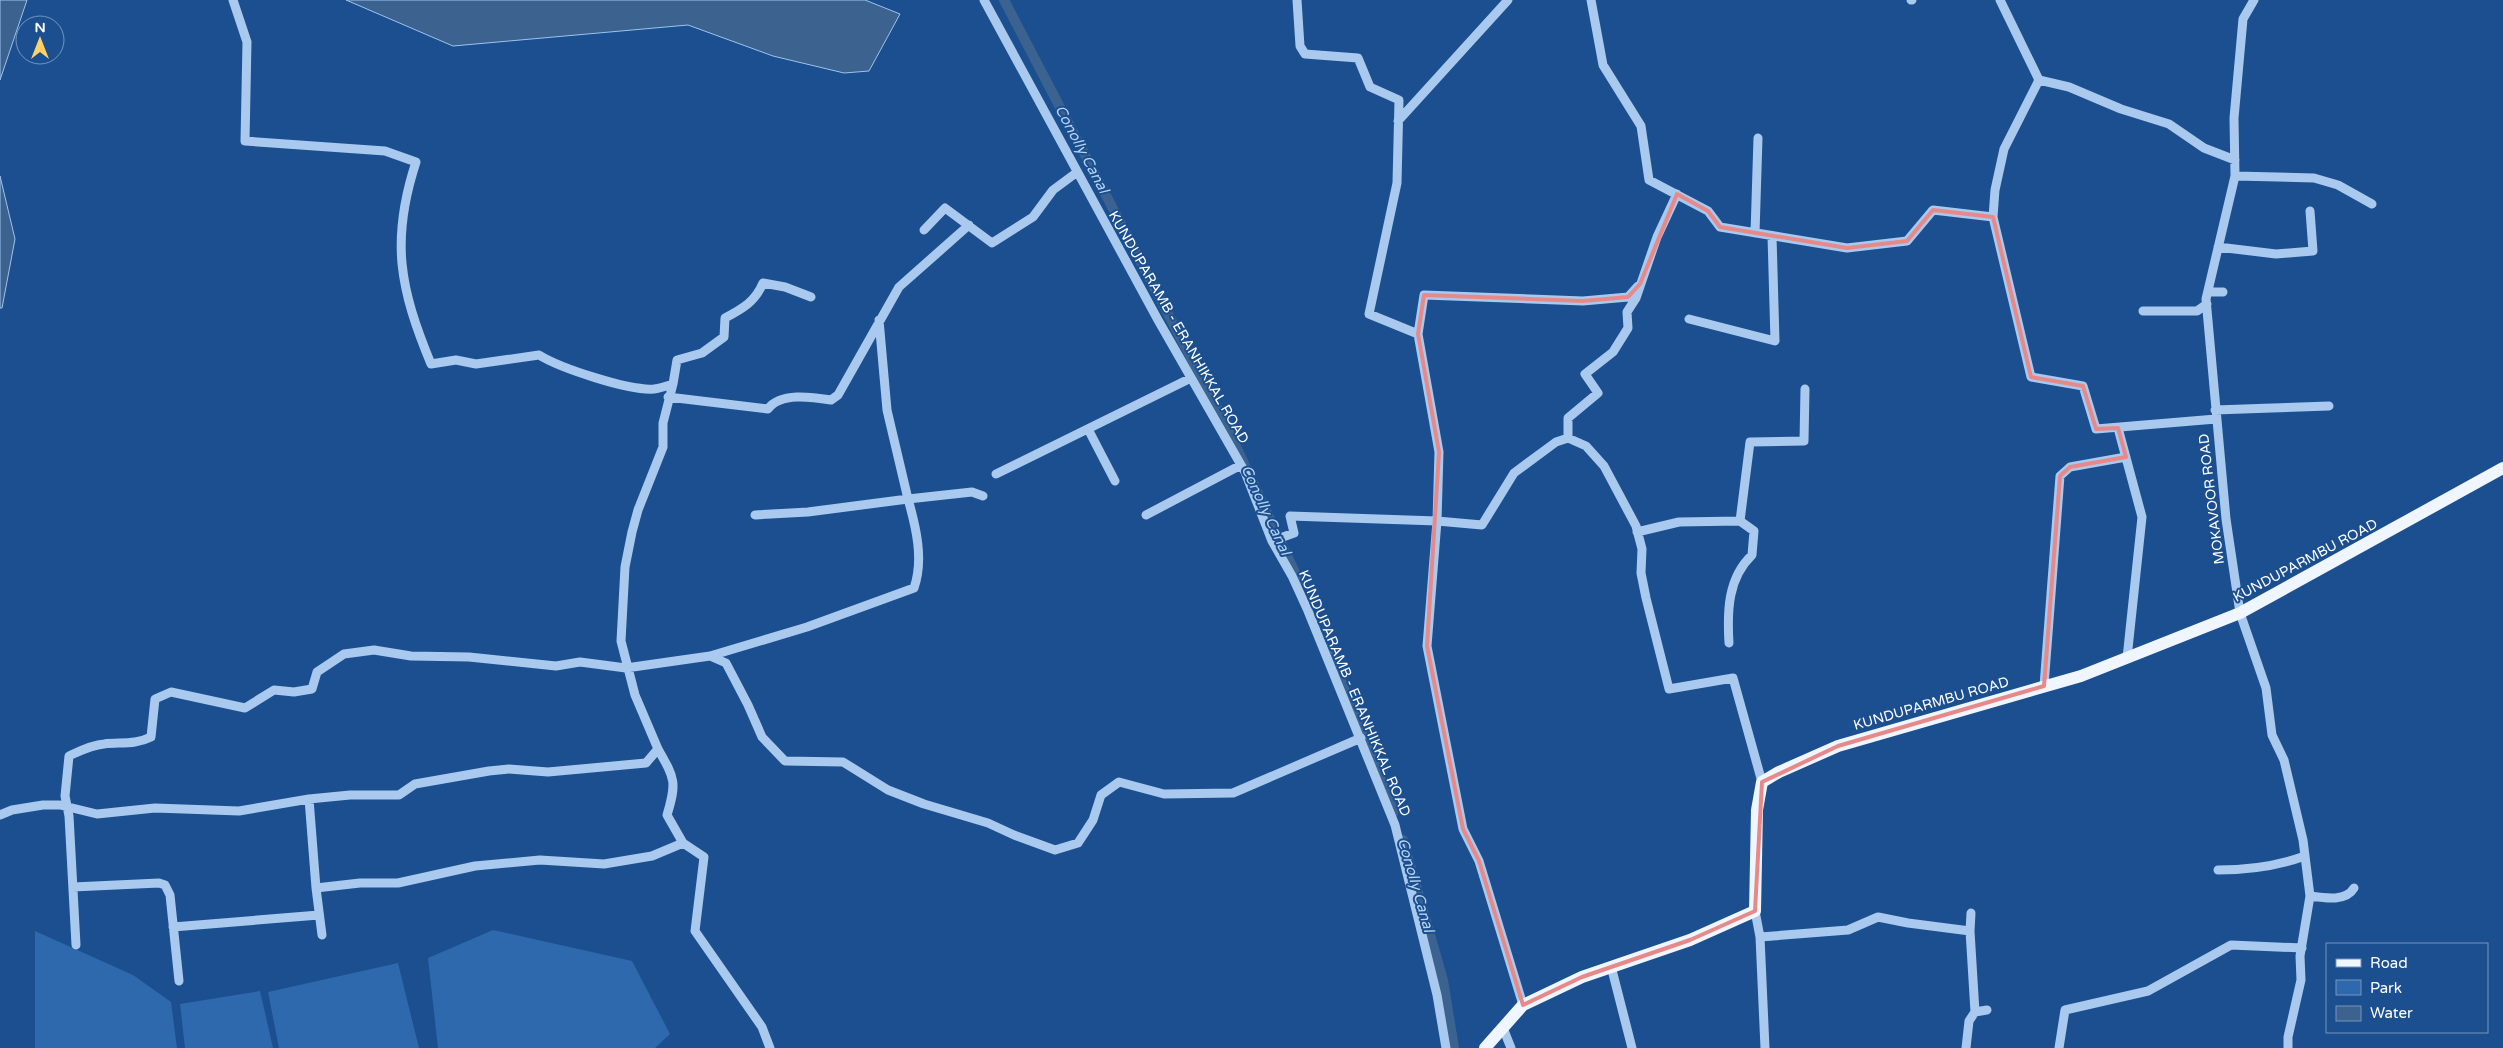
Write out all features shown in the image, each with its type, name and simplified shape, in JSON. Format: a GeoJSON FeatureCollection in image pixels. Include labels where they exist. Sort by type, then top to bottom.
{"type":"FeatureCollection","features":[{"type":"Feature","properties":{"kind":"main road","name":"KUNDUPARMBU ROAD"},"geometry":{"type":"LineString","coordinates":[[1762,782],[1779,772],[1838,746],[2082,676],[2240,613],[2503,468]]}},
{"type":"Feature","properties":{"kind":"main road"},"geometry":{"type":"LineString","coordinates":[[1485,1048],[1523,1005],[1611,966],[1690,940],[1756,911],[1757,810],[1762,782]]}},
{"type":"Feature","properties":{"kind":"street"},"geometry":{"type":"LineString","coordinates":[[233,0],[247,42],[245,141],[385,151],[416,162],[402,217],[400,257],[403,281],[410,308],[431,364],[456,360],[476,364],[539,354],[553,364],[614,382],[653,389],[674,384]]}},
{"type":"Feature","properties":{"kind":"street","name":"KUNDUPARAMB - ERANHIKKAL ROAD"},"geometry":{"type":"LineString","coordinates":[[984,0],[1076,173],[1241,465],[1261,507],[1273,540],[1308,611],[1395,825],[1437,996],[1446,1048]]}},
{"type":"Feature","properties":{"kind":"street"},"geometry":{"type":"LineString","coordinates":[[1297,0],[1300,46],[1305,54],[1358,58],[1370,87],[1398,100],[1397,183],[1369,314],[1418,334]]}},
{"type":"Feature","properties":{"kind":"street"},"geometry":{"type":"LineString","coordinates":[[1398,122],[1508,0]]}},
{"type":"Feature","properties":{"kind":"street"},"geometry":{"type":"LineString","coordinates":[[1591,0],[1603,65],[1641,126],[1649,180],[1708,211],[1720,227],[1846,248],[1907,241],[1933,210],[1993,217]]}},
{"type":"Feature","properties":{"kind":"street"},"geometry":{"type":"LineString","coordinates":[[2000,0],[2039,80]]}},
{"type":"Feature","properties":{"kind":"street","name":"MOKAVOOR ROAD"},"geometry":{"type":"LineString","coordinates":[[2254,0],[2244,19],[2234,118],[2235,176],[2208,292],[2207,304],[2215,415],[2226,519],[2240,613],[2266,688],[2272,735],[2284,760],[2305,856],[2310,896],[2302,948],[2300,980],[2288,1037],[2288,1048]]}},
{"type":"Feature","properties":{"kind":"street"},"geometry":{"type":"LineString","coordinates":[[2039,80],[2069,87],[2121,110],[2169,124],[2204,148],[2235,160]]}},
{"type":"Feature","properties":{"kind":"street"},"geometry":{"type":"LineString","coordinates":[[2039,80],[2004,149],[1993,217],[2031,377],[2083,386],[2096,430],[2268,410],[2286,406],[2329,406]]}},
{"type":"Feature","properties":{"kind":"street"},"geometry":{"type":"LineString","coordinates":[[1756,233],[1758,138]]}},
{"type":"Feature","properties":{"kind":"street"},"geometry":{"type":"LineString","coordinates":[[924,230],[944,208],[992,243],[1033,217],[1053,190],[1076,173]]}},
{"type":"Feature","properties":{"kind":"street"},"geometry":{"type":"LineString","coordinates":[[2235,176],[2314,178],[2338,185],[2372,204]]}},
{"type":"Feature","properties":{"kind":"street"},"geometry":{"type":"LineString","coordinates":[[1568,438],[1568,418],[1598,392],[1585,374],[1613,352],[1628,328],[1627,312],[1636,298],[1657,237],[1677,194]]}},
{"type":"Feature","properties":{"kind":"street"},"geometry":{"type":"LineString","coordinates":[[2218,247],[2276,254],[2313,251],[2310,212]]}},
{"type":"Feature","properties":{"kind":"street"},"geometry":{"type":"LineString","coordinates":[[668,397],[768,409],[781,398],[831,400],[838,395],[899,287],[969,225]]}},
{"type":"Feature","properties":{"kind":"street"},"geometry":{"type":"LineString","coordinates":[[1689,319],[1775,341],[1772,236]]}},
{"type":"Feature","properties":{"kind":"street"},"geometry":{"type":"LineString","coordinates":[[770,1048],[762,1027],[695,931],[704,857],[683,843],[667,815],[674,790],[672,774],[643,716],[626,668],[621,640],[625,567],[638,510],[663,446],[663,423],[668,397],[674,384],[677,360],[702,353],[724,337],[725,318],[746,307],[758,294],[763,283],[785,287],[811,297]]}},
{"type":"Feature","properties":{"kind":"street"},"geometry":{"type":"LineString","coordinates":[[1523,1005],[1479,861],[1464,829],[1427,646],[1439,452],[1418,334],[1424,295],[1583,301],[1628,297],[1640,284]]}},
{"type":"Feature","properties":{"kind":"street"},"geometry":{"type":"LineString","coordinates":[[2208,292],[2223,292]]}},
{"type":"Feature","properties":{"kind":"street"},"geometry":{"type":"LineString","coordinates":[[2143,311],[2197,312],[2207,304]]}},
{"type":"Feature","properties":{"kind":"street"},"geometry":{"type":"LineString","coordinates":[[76,945],[65,777],[69,756],[90,747],[104,744],[140,743],[151,737],[155,700],[171,692],[245,708],[274,690],[294,692],[312,689],[316,672],[344,654],[374,650],[411,656],[518,661],[556,666],[580,662],[626,668],[710,656],[807,627],[914,588],[918,577],[916,528],[888,410],[879,320]]}},
{"type":"Feature","properties":{"kind":"street"},"geometry":{"type":"LineString","coordinates":[[996,474],[1191,378]]}},
{"type":"Feature","properties":{"kind":"street"},"geometry":{"type":"LineString","coordinates":[[1740,521],[1750,442],[1804,441],[1805,389]]}},
{"type":"Feature","properties":{"kind":"street"},"geometry":{"type":"LineString","coordinates":[[2118,428],[2142,517],[2127,658]]}},
{"type":"Feature","properties":{"kind":"street"},"geometry":{"type":"LineString","coordinates":[[1088,429],[1115,482]]}},
{"type":"Feature","properties":{"kind":"street"},"geometry":{"type":"LineString","coordinates":[[1273,540],[1294,533],[1290,516],[1436,521],[1482,525],[1514,473],[1556,442],[1568,438],[1586,446],[1604,466],[1637,532],[1642,549],[1641,573],[1646,598],[1669,689],[1733,678],[1762,782]]}},
{"type":"Feature","properties":{"kind":"street"},"geometry":{"type":"LineString","coordinates":[[2044,686],[2060,476],[2070,467],[2126,457]]}},
{"type":"Feature","properties":{"kind":"street"},"geometry":{"type":"LineString","coordinates":[[1146,515],[1241,465]]}},
{"type":"Feature","properties":{"kind":"street"},"geometry":{"type":"LineString","coordinates":[[755,515],[808,512],[972,492],[984,496]]}},
{"type":"Feature","properties":{"kind":"street"},"geometry":{"type":"LineString","coordinates":[[1637,532],[1679,522],[1740,521],[1754,532],[1752,555],[1739,567],[1730,596],[1729,643]]}},
{"type":"Feature","properties":{"kind":"street"},"geometry":{"type":"LineString","coordinates":[[710,656],[726,663],[762,737],[785,761],[843,762],[888,790],[924,804],[988,823],[1014,836],[1055,850],[1078,843],[1093,820],[1101,795],[1119,782],[1164,794],[1233,793],[1360,738]]}},
{"type":"Feature","properties":{"kind":"street"},"geometry":{"type":"LineString","coordinates":[[0,815],[12,810],[42,806],[67,806],[97,814],[155,808],[239,811],[309,799],[350,795],[399,795],[415,784],[489,771],[510,769],[548,772],[646,763],[658,749]]}},
{"type":"Feature","properties":{"kind":"street"},"geometry":{"type":"LineString","coordinates":[[309,799],[316,888],[322,935]]}},
{"type":"Feature","properties":{"kind":"street"},"geometry":{"type":"LineString","coordinates":[[316,888],[360,883],[398,883],[426,875],[475,866],[540,860],[604,864],[652,856],[683,843]]}},
{"type":"Feature","properties":{"kind":"street"},"geometry":{"type":"LineString","coordinates":[[2218,870],[2255,869],[2265,864],[2290,861],[2305,856]]}},
{"type":"Feature","properties":{"kind":"street"},"geometry":{"type":"LineString","coordinates":[[73,887],[159,883],[165,885],[170,894],[179,981]]}},
{"type":"Feature","properties":{"kind":"street"},"geometry":{"type":"LineString","coordinates":[[2310,896],[2337,898],[2348,895],[2354,888]]}},
{"type":"Feature","properties":{"kind":"street"},"geometry":{"type":"LineString","coordinates":[[1756,911],[1760,936],[1765,1048]]}},
{"type":"Feature","properties":{"kind":"street"},"geometry":{"type":"LineString","coordinates":[[1966,1048],[1969,1021],[1975,1012],[1970,931],[1971,913]]}},
{"type":"Feature","properties":{"kind":"street"},"geometry":{"type":"LineString","coordinates":[[174,927],[319,915]]}},
{"type":"Feature","properties":{"kind":"street"},"geometry":{"type":"LineString","coordinates":[[1760,936],[1848,930],[1878,917],[1908,924],[1970,931]]}},
{"type":"Feature","properties":{"kind":"street"},"geometry":{"type":"LineString","coordinates":[[2059,1048],[2065,1010],[2148,991],[2231,945],[2302,948]]}},
{"type":"Feature","properties":{"kind":"street"},"geometry":{"type":"LineString","coordinates":[[1611,966],[1632,1048]]}},
{"type":"Feature","properties":{"kind":"street"},"geometry":{"type":"LineString","coordinates":[[1975,1012],[1987,1010]]}},
{"type":"Feature","properties":{"kind":"street"},"geometry":{"type":"LineString","coordinates":[[1503,1028],[1512,1048]]}},
{"type":"Feature","properties":{"kind":"highlighted area"},"geometry":{"type":"Polygon","coordinates":[[[1677,194],[1708,211],[1720,227],[1847,248],[1907,241],[1933,210],[1993,217],[2031,377],[2083,386],[2096,429],[2118,428],[2126,457],[2070,467],[2060,476],[2044,686],[1838,746],[1762,782],[1755,911],[1690,940],[1582,977],[1523,1005],[1479,861],[1463,829],[1427,646],[1439,452],[1418,334],[1424,295],[1583,301],[1628,297],[1640,284],[1677,194]]]}},
{"type":"Feature","properties":{"kind":"green space"},"geometry":{"type":"Polygon","coordinates":[[[493,930],[632,961],[670,1034],[655,1048],[438,1048],[428,958],[493,930]]]}},
{"type":"Feature","properties":{"kind":"green space"},"geometry":{"type":"Polygon","coordinates":[[[35,931],[133,975],[171,1002],[177,1048],[35,1048],[35,931]]]}},
{"type":"Feature","properties":{"kind":"green space"},"geometry":{"type":"Polygon","coordinates":[[[398,963],[419,1048],[279,1048],[268,992],[398,963]]]}},
{"type":"Feature","properties":{"kind":"green space"},"geometry":{"type":"Polygon","coordinates":[[[260,991],[273,1048],[185,1048],[180,1004],[260,991]]]}},
{"type":"Feature","properties":{"kind":"water"},"geometry":{"type":"Polygon","coordinates":[[[0,0],[27,0],[22,15],[15,15],[15,36],[0,80],[0,0]]]}},
{"type":"Feature","properties":{"kind":"water"},"geometry":{"type":"Polygon","coordinates":[[[346,0],[865,0],[900,14],[869,71],[844,73],[773,56],[688,25],[453,46],[346,0]]]}},
{"type":"Feature","properties":{"kind":"water"},"geometry":{"type":"Polygon","coordinates":[[[0,176],[15,239],[2,308],[0,308],[0,176]]]}},
{"type":"Feature","properties":{"kind":"waterway","name":"Conolly Canal"},"geometry":{"type":"LineString","coordinates":[[1004,0],[1226,425],[1300,583]]}},
{"type":"Feature","properties":{"kind":"waterway","name":"Conolly Canal"},"geometry":{"type":"LineString","coordinates":[[1328,649],[1394,812]]}},
{"type":"Feature","properties":{"kind":"waterway","name":"Conolly Canal"},"geometry":{"type":"LineString","coordinates":[[1403,840],[1443,980],[1454,1048]]}}]}
